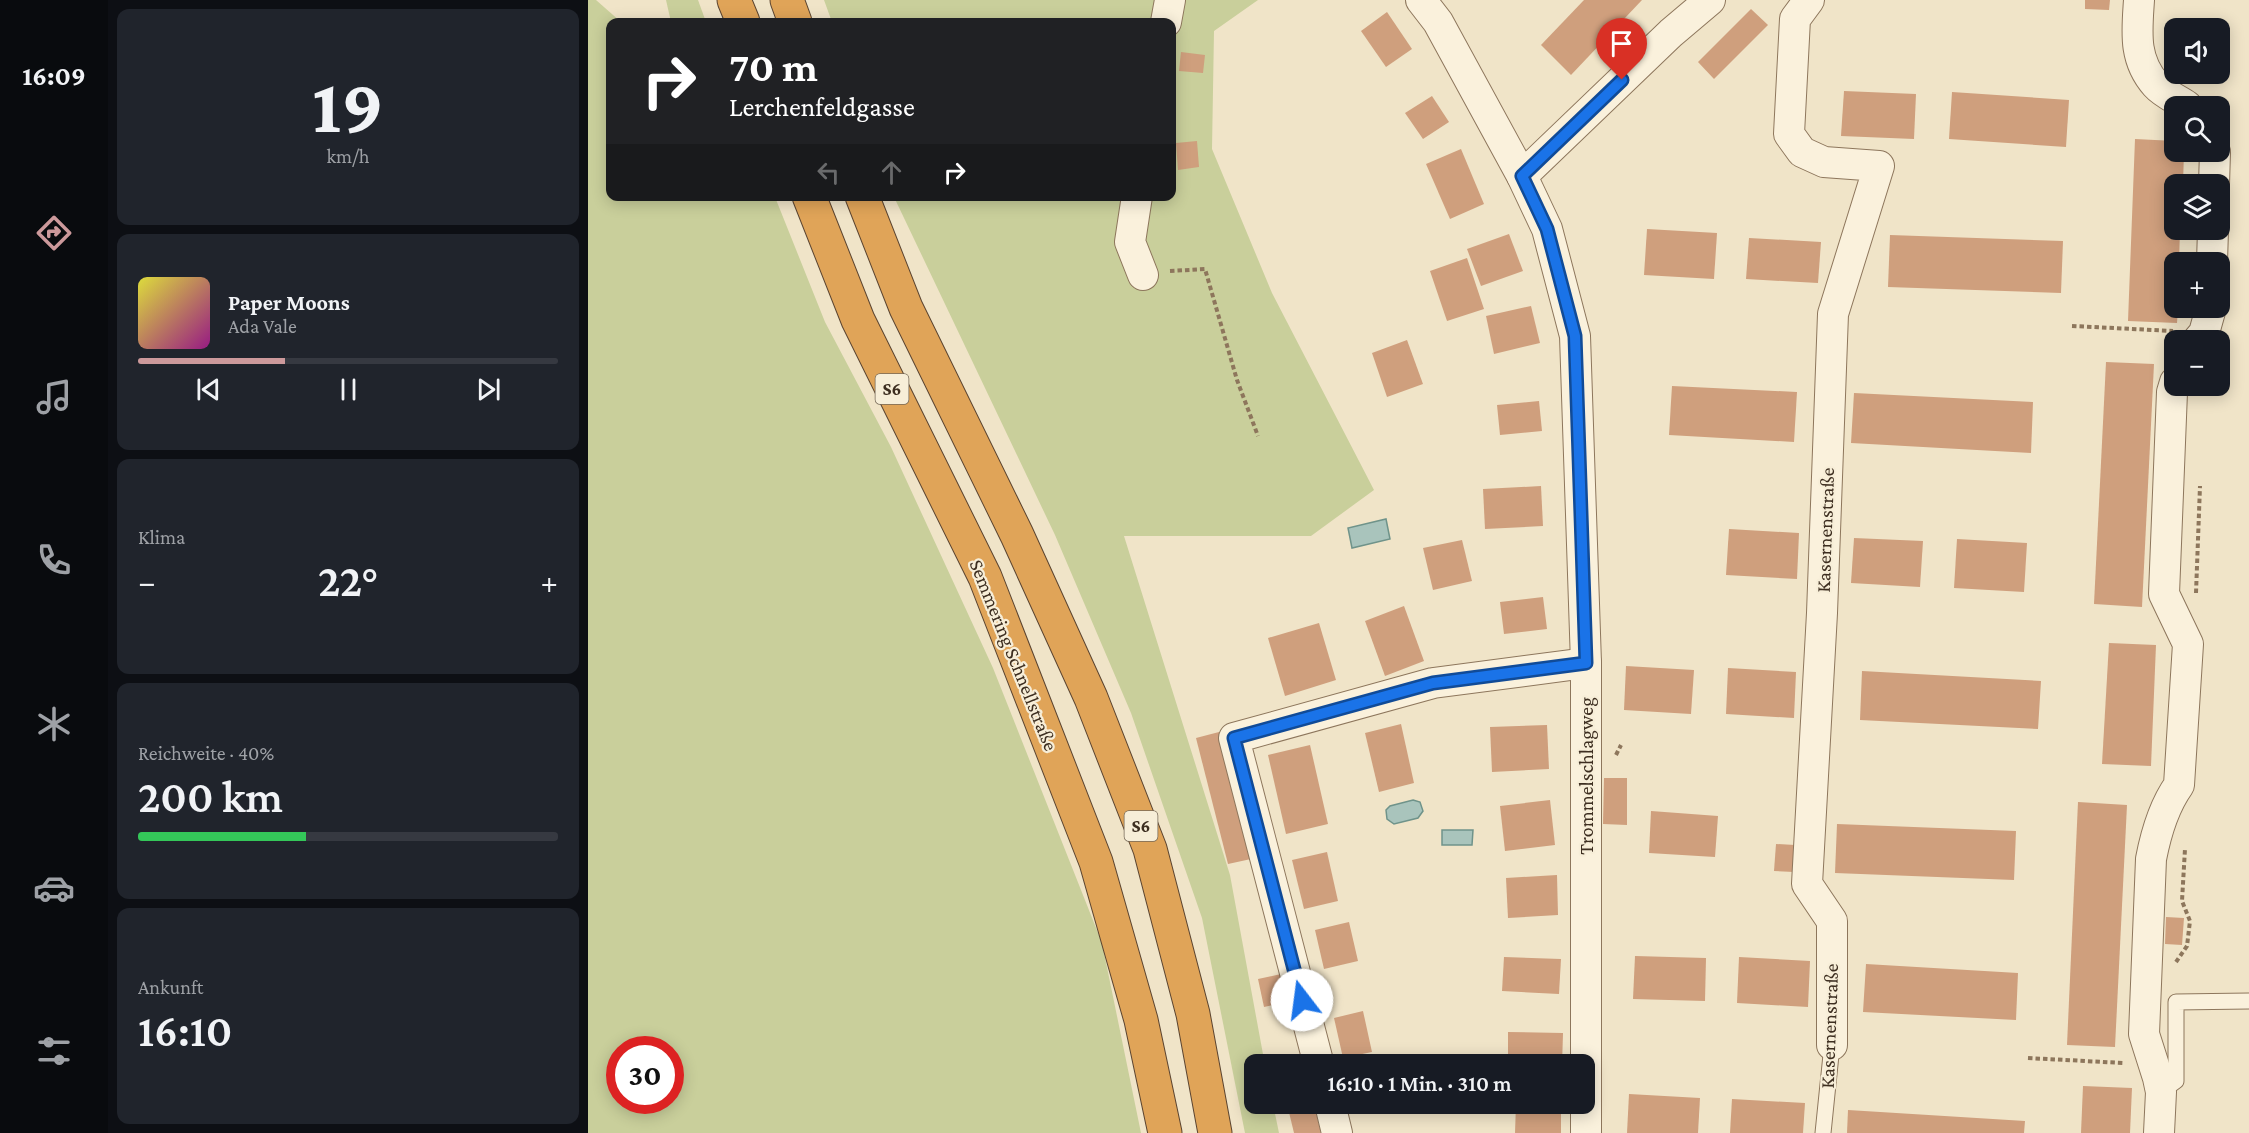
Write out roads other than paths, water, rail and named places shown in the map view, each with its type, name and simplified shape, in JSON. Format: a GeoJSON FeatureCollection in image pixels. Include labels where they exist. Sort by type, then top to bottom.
{"type":"FeatureCollection","features":[{"type":"Feature","properties":{"kind":"highway"},"geometry":{"type":"LineString","coordinates":[[734,0],[741,18]]}},
{"type":"Feature","properties":{"kind":"highway"},"geometry":{"type":"LineString","coordinates":[[787,0],[794,18]]}},
{"type":"Feature","properties":{"kind":"highway","name":"Semmering Schnellstraße"},"geometry":{"type":"LineString","coordinates":[[811,201],[858,320],[985,578],[1096,862],[1142,1020],[1165,1133]]}},
{"type":"Feature","properties":{"kind":"highway","name":"S6"},"geometry":{"type":"LineString","coordinates":[[864,201],[906,308],[1017,535],[1091,698],[1150,849],[1193,1014],[1215,1133]]}},
{"type":"Feature","properties":{"kind":"street"},"geometry":{"type":"LineString","coordinates":[[1167,18],[1170,0]]}},
{"type":"Feature","properties":{"kind":"street","name":"Trommelschlagweg"},"geometry":{"type":"LineString","coordinates":[[1421,0],[1438,22],[1522,176],[1547,229],[1575,336],[1586,663],[1586,1133]]}},
{"type":"Feature","properties":{"kind":"street"},"geometry":{"type":"LineString","coordinates":[[1522,176],[1671,33],[1710,0]]}},
{"type":"Feature","properties":{"kind":"street","name":"Kasernenstraße"},"geometry":{"type":"LineString","coordinates":[[1809,0],[1795,20],[1789,134],[1802,152],[1824,162],[1879,166],[1833,314],[1822,613],[1807,884],[1832,921],[1832,1045]]}},
{"type":"Feature","properties":{"kind":"street"},"geometry":{"type":"LineString","coordinates":[[2139,0],[2136,42],[2144,65],[2156,86],[2172,96]]}},
{"type":"Feature","properties":{"kind":"street"},"geometry":{"type":"LineString","coordinates":[[1136,201],[1130,242],[1143,275]]}},
{"type":"Feature","properties":{"kind":"street"},"geometry":{"type":"LineString","coordinates":[[2159,1133],[2157,1079],[2144,1034],[2151,859],[2168,800],[2179,785],[2187,644],[2164,594],[2172,396]]}},
{"type":"Feature","properties":{"kind":"street"},"geometry":{"type":"LineString","coordinates":[[1316,1054],[1234,738],[1433,683],[1586,663]]}},
{"type":"Feature","properties":{"kind":"street"},"geometry":{"type":"LineString","coordinates":[[1332,1114],[1337,1133]]}},
{"type":"Feature","properties":{"kind":"lane"},"geometry":{"type":"LineString","coordinates":[[2157,1079],[2176,1081],[2176,1002],[2249,1001]]}},
{"type":"Feature","properties":{"kind":"lane","name":"Kasernenstraße"},"geometry":{"type":"LineString","coordinates":[[1822,1133],[1832,1045]]}},
{"type":"Feature","properties":{"kind":"water"},"geometry":{"type":"Polygon","coordinates":[[[1386,519],[1390,539],[1352,548],[1348,528],[1386,519]]]}},
{"type":"Feature","properties":{"kind":"water"},"geometry":{"type":"Polygon","coordinates":[[[1413,800],[1420,802],[1423,811],[1418,818],[1394,824],[1387,819],[1386,810],[1390,806],[1413,800]]]}},
{"type":"Feature","properties":{"kind":"water"},"geometry":{"type":"Polygon","coordinates":[[[1442,830],[1473,830],[1472,845],[1442,845],[1442,830]]]}}]}
